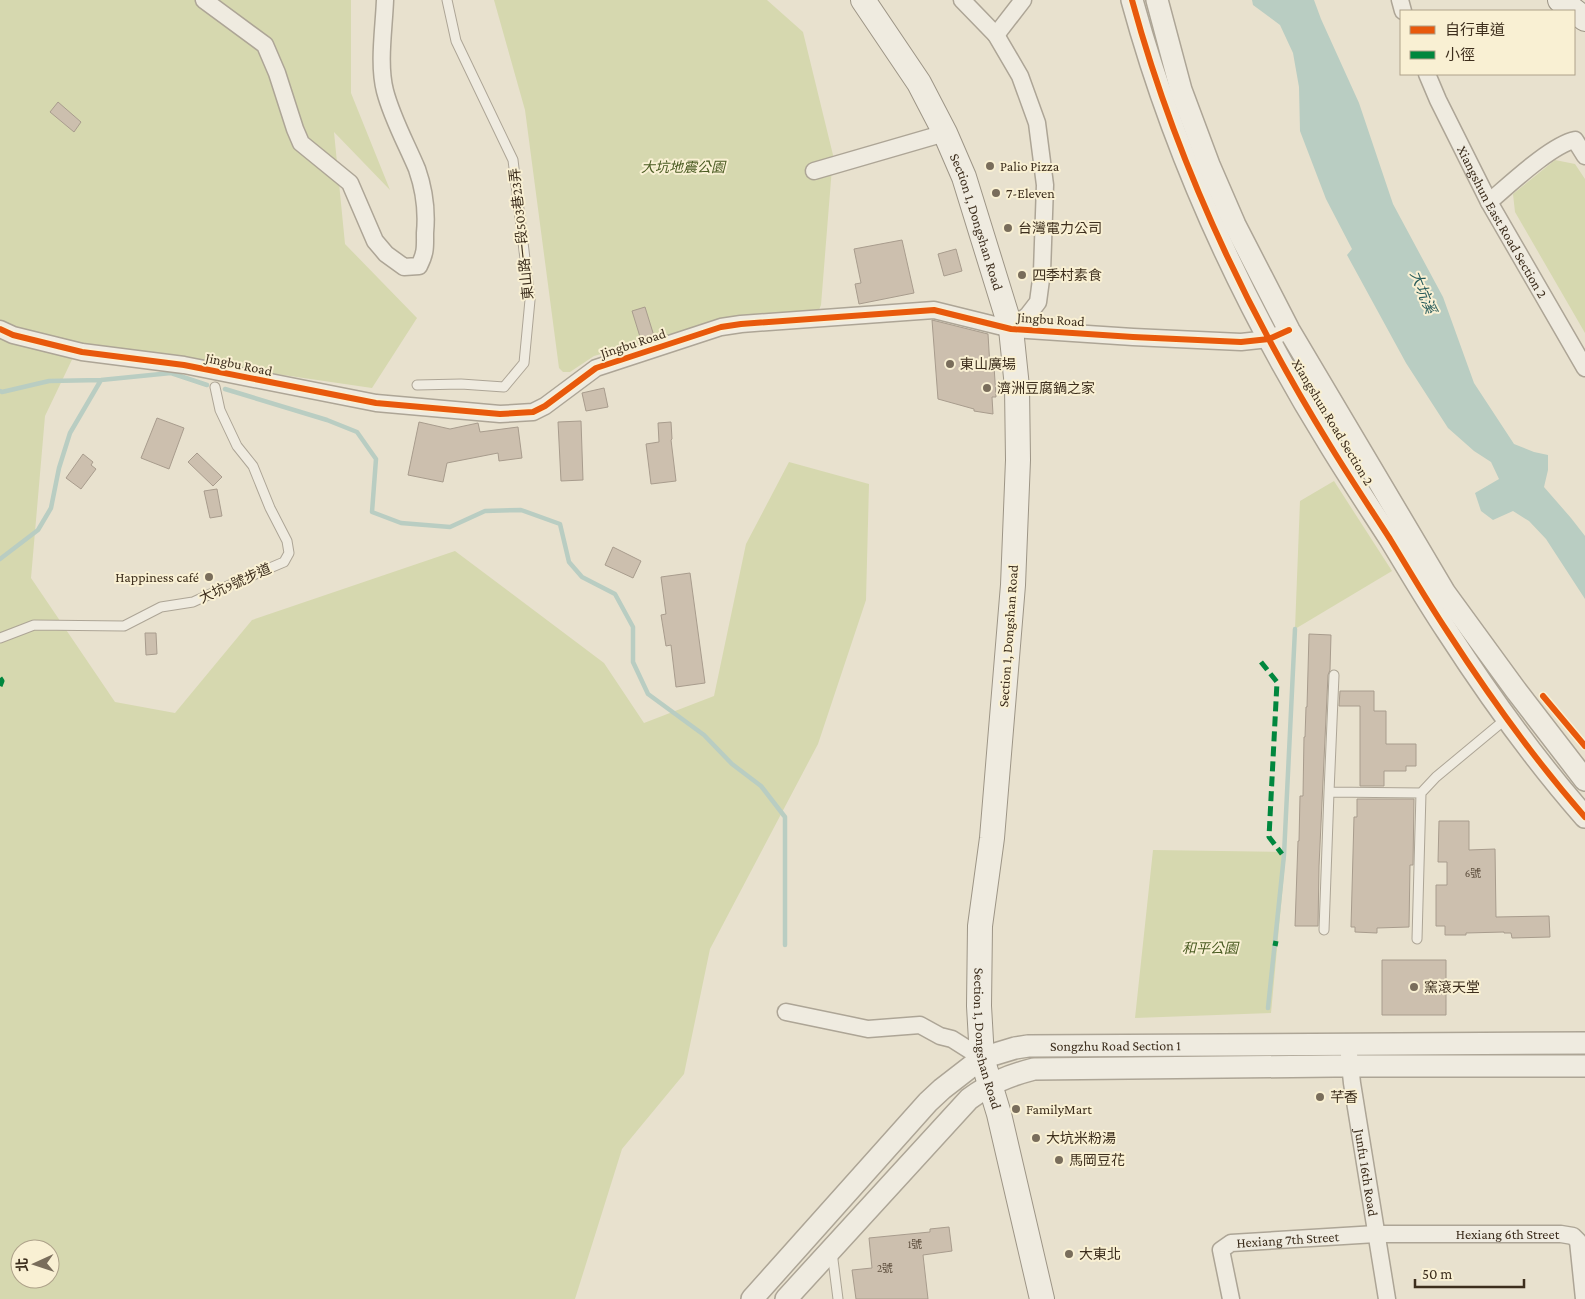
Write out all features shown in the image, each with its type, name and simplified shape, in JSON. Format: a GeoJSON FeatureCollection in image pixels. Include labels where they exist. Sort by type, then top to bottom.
{"type":"FeatureCollection","features":[{"type":"Feature","properties":{"kind":"main road","name":"Section 1, Dongshan Road"},"geometry":{"type":"LineString","coordinates":[[863,0],[918,83],[945,133],[964,177],[1011,329],[1017,387],[1018,470],[1013,585],[992,838],[980,926],[979,1006],[982,1058],[1010,1160],[1042,1299]]}},
{"type":"Feature","properties":{"kind":"main road"},"geometry":{"type":"LineString","coordinates":[[1560,0],[1573,10]]}},
{"type":"Feature","properties":{"kind":"main road"},"geometry":{"type":"LineString","coordinates":[[1575,11],[1585,19]]}},
{"type":"Feature","properties":{"kind":"street"},"geometry":{"type":"LineString","coordinates":[[204,0],[265,45],[277,73],[301,143],[350,183],[375,241],[386,254],[404,267],[419,266],[424,255],[425,202],[418,171],[385,92],[382,73],[385,0]]}},
{"type":"Feature","properties":{"kind":"street"},"geometry":{"type":"LineString","coordinates":[[962,0],[996,35],[1020,76],[1037,124],[1045,185],[1042,272],[1038,302],[1028,316],[1011,329]]}},
{"type":"Feature","properties":{"kind":"street"},"geometry":{"type":"LineString","coordinates":[[996,35],[1023,0]]}},
{"type":"Feature","properties":{"kind":"street","name":"Xiangshun Road Section 2"},"geometry":{"type":"LineString","coordinates":[[1132,0],[1161,97],[1189,172],[1216,235],[1269,338],[1331,447],[1446,631],[1552,779],[1585,817]]}},
{"type":"Feature","properties":{"kind":"street","name":"Xiangshun Road Section 2"},"geometry":{"type":"LineString","coordinates":[[1157,0],[1181,90],[1209,165],[1235,225],[1289,330],[1446,593],[1514,689],[1585,780]]}},
{"type":"Feature","properties":{"kind":"street","name":"Xiangshun East Road Section 2"},"geometry":{"type":"LineString","coordinates":[[1427,75],[1488,202],[1585,368]]}},
{"type":"Feature","properties":{"kind":"street"},"geometry":{"type":"LineString","coordinates":[[814,171],[945,133]]}},
{"type":"Feature","properties":{"kind":"street"},"geometry":{"type":"LineString","coordinates":[[1488,202],[1550,152],[1568,142],[1575,140],[1585,156]]}},
{"type":"Feature","properties":{"kind":"street","name":"Jingbu Road"},"geometry":{"type":"LineString","coordinates":[[0,329],[82,352],[184,365],[376,403],[500,414],[533,412],[545,406],[596,368],[720,326],[934,310],[1011,329],[1133,337],[1241,342],[1269,338],[1289,330]]}},
{"type":"Feature","properties":{"kind":"street"},"geometry":{"type":"LineString","coordinates":[[786,1012],[868,1029],[920,1025],[940,1036],[952,1039],[982,1058]]}},
{"type":"Feature","properties":{"kind":"street","name":"Songzhu Road Section 1"},"geometry":{"type":"LineString","coordinates":[[752,1299],[928,1102],[982,1058],[1028,1046],[1585,1043]]}},
{"type":"Feature","properties":{"kind":"street","name":"Junfu 16th Road"},"geometry":{"type":"LineString","coordinates":[[1348,1045],[1349,1067],[1387,1299]]}},
{"type":"Feature","properties":{"kind":"street","name":"Songzhu Road Section 1"},"geometry":{"type":"LineString","coordinates":[[786,1299],[969,1099],[990,1084],[1018,1073],[1034,1069],[1585,1066]]}},
{"type":"Feature","properties":{"kind":"street","name":"Hexiang 7th Street"},"geometry":{"type":"LineString","coordinates":[[1231,1299],[1221,1250],[1231,1243],[1376,1234]]}},
{"type":"Feature","properties":{"kind":"street","name":"Hexiang 6th Street"},"geometry":{"type":"LineString","coordinates":[[1376,1234],[1562,1234],[1573,1236],[1578,1241],[1584,1299]]}},
{"type":"Feature","properties":{"kind":"lane","name":"東山路一段503巷23弄"},"geometry":{"type":"LineString","coordinates":[[417,384],[461,384],[504,387],[524,363],[530,300],[513,160],[456,41],[447,0]]}},
{"type":"Feature","properties":{"kind":"lane","name":"大坑9號步道"},"geometry":{"type":"LineString","coordinates":[[0,638],[34,624],[124,626],[161,607],[193,602],[284,562],[289,553],[287,541],[270,508],[253,466],[237,446],[220,410],[216,387]]}},
{"type":"Feature","properties":{"kind":"lane"},"geometry":{"type":"LineString","coordinates":[[1324,930],[1334,676]]}},
{"type":"Feature","properties":{"kind":"lane"},"geometry":{"type":"LineString","coordinates":[[1417,939],[1421,793],[1436,777],[1507,718]]}},
{"type":"Feature","properties":{"kind":"lane"},"geometry":{"type":"LineString","coordinates":[[1329,792],[1421,793]]}},
{"type":"Feature","properties":{"kind":"lane"},"geometry":{"type":"LineString","coordinates":[[832,1249],[838,1299]]}},
{"type":"Feature","properties":{"kind":"green space"},"geometry":{"type":"Polygon","coordinates":[[[0,0],[351,0],[351,93],[390,190],[334,132],[345,244],[417,318],[372,388],[79,345],[45,416],[31,578],[115,702],[175,713],[252,620],[455,551],[604,663],[644,723],[714,696],[746,544],[789,462],[869,484],[866,600],[818,744],[710,949],[684,1074],[622,1149],[575,1299],[0,1299],[0,0]]]}},
{"type":"Feature","properties":{"kind":"green space","name":"大坑地震公園"},"geometry":{"type":"Polygon","coordinates":[[[494,0],[767,0],[803,32],[833,155],[821,305],[818,312],[723,320],[594,356],[570,372],[563,372],[559,368],[525,110],[494,0]]]}},
{"type":"Feature","properties":{"kind":"green space"},"geometry":{"type":"Polygon","coordinates":[[[1555,160],[1575,164],[1585,179],[1585,333],[1515,212],[1513,194],[1555,160]]]}},
{"type":"Feature","properties":{"kind":"green space"},"geometry":{"type":"Polygon","coordinates":[[[1334,481],[1392,571],[1295,629],[1300,501],[1334,481]]]}},
{"type":"Feature","properties":{"kind":"green space","name":"和平公園"},"geometry":{"type":"Polygon","coordinates":[[[1153,850],[1286,852],[1271,1013],[1135,1018],[1153,850]]]}},
{"type":"Feature","properties":{"kind":"water","name":"大坑溪"},"geometry":{"type":"Polygon","coordinates":[[[1252,0],[1314,0],[1359,103],[1393,204],[1443,297],[1474,383],[1514,444],[1548,455],[1548,470],[1544,487],[1585,536],[1585,599],[1546,539],[1529,521],[1513,511],[1493,520],[1481,511],[1475,493],[1499,479],[1491,462],[1474,451],[1448,428],[1406,363],[1347,255],[1352,249],[1326,199],[1300,131],[1299,87],[1293,53],[1280,25],[1253,5],[1252,0]]]}},
{"type":"Feature","properties":{"kind":"building"},"geometry":{"type":"Polygon","coordinates":[[[58,102],[81,122],[74,132],[50,112],[58,102]]]}},
{"type":"Feature","properties":{"kind":"building"},"geometry":{"type":"Polygon","coordinates":[[[902,240],[914,293],[859,304],[855,284],[861,283],[854,249],[902,240]]]}},
{"type":"Feature","properties":{"kind":"building"},"geometry":{"type":"Polygon","coordinates":[[[956,249],[962,271],[944,276],[938,254],[956,249]]]}},
{"type":"Feature","properties":{"kind":"building"},"geometry":{"type":"Polygon","coordinates":[[[645,307],[654,336],[641,340],[632,311],[645,307]]]}},
{"type":"Feature","properties":{"kind":"building"},"geometry":{"type":"Polygon","coordinates":[[[932,320],[988,334],[990,367],[994,366],[996,397],[992,397],[993,414],[974,411],[974,409],[938,399],[932,320]]]}},
{"type":"Feature","properties":{"kind":"building"},"geometry":{"type":"Polygon","coordinates":[[[604,388],[608,407],[586,411],[582,393],[604,388]]]}},
{"type":"Feature","properties":{"kind":"building"},"geometry":{"type":"Polygon","coordinates":[[[157,418],[184,428],[169,469],[141,458],[157,418]]]}},
{"type":"Feature","properties":{"kind":"building"},"geometry":{"type":"Polygon","coordinates":[[[581,421],[583,480],[561,481],[558,422],[581,421]]]}},
{"type":"Feature","properties":{"kind":"building"},"geometry":{"type":"Polygon","coordinates":[[[419,422],[450,429],[478,423],[480,432],[518,427],[522,458],[499,461],[498,453],[447,463],[443,482],[408,475],[419,422]]]}},
{"type":"Feature","properties":{"kind":"building"},"geometry":{"type":"Polygon","coordinates":[[[671,422],[671,440],[676,481],[651,484],[646,444],[659,442],[658,423],[671,422]]]}},
{"type":"Feature","properties":{"kind":"building"},"geometry":{"type":"Polygon","coordinates":[[[197,453],[222,477],[213,486],[188,462],[197,453]]]}},
{"type":"Feature","properties":{"kind":"building"},"geometry":{"type":"Polygon","coordinates":[[[83,454],[93,462],[91,465],[96,469],[81,489],[66,478],[83,454]]]}},
{"type":"Feature","properties":{"kind":"building"},"geometry":{"type":"Polygon","coordinates":[[[217,489],[222,516],[210,518],[204,491],[217,489]]]}},
{"type":"Feature","properties":{"kind":"building"},"geometry":{"type":"Polygon","coordinates":[[[613,547],[641,561],[633,578],[605,565],[613,547]]]}},
{"type":"Feature","properties":{"kind":"building"},"geometry":{"type":"Polygon","coordinates":[[[690,573],[705,683],[676,687],[671,645],[666,646],[661,615],[666,614],[661,577],[690,573]]]}},
{"type":"Feature","properties":{"kind":"building"},"geometry":{"type":"Polygon","coordinates":[[[145,633],[156,633],[157,654],[146,655],[145,633]]]}},
{"type":"Feature","properties":{"kind":"building"},"geometry":{"type":"Polygon","coordinates":[[[1309,634],[1331,635],[1319,866],[1318,926],[1295,926],[1300,796],[1303,796],[1309,634]]]}},
{"type":"Feature","properties":{"kind":"building"},"geometry":{"type":"Polygon","coordinates":[[[1340,691],[1374,691],[1374,711],[1386,711],[1386,744],[1416,744],[1416,766],[1406,766],[1406,771],[1384,771],[1384,786],[1360,786],[1360,706],[1339,706],[1340,691]]]}},
{"type":"Feature","properties":{"kind":"building"},"geometry":{"type":"Polygon","coordinates":[[[1357,799],[1414,799],[1413,865],[1410,865],[1409,927],[1377,928],[1377,933],[1355,932],[1355,927],[1351,927],[1354,817],[1357,817],[1357,799]]]}},
{"type":"Feature","properties":{"kind":"building"},"geometry":{"type":"Polygon","coordinates":[[[1439,821],[1469,821],[1469,850],[1495,849],[1496,917],[1549,916],[1550,937],[1512,938],[1511,933],[1504,932],[1445,935],[1445,926],[1436,926],[1436,885],[1447,885],[1447,862],[1438,862],[1439,821]]]}},
{"type":"Feature","properties":{"kind":"building","name":"窯滾天堂"},"geometry":{"type":"Polygon","coordinates":[[[1382,960],[1446,960],[1446,1015],[1382,1015],[1382,960]]]}},
{"type":"Feature","properties":{"kind":"building"},"geometry":{"type":"Polygon","coordinates":[[[949,1227],[952,1251],[923,1255],[928,1299],[856,1299],[852,1270],[872,1268],[869,1238],[930,1232],[930,1229],[949,1227]]]}},
{"type":"Feature","properties":{"kind":"waterway"},"geometry":{"type":"LineString","coordinates":[[0,391],[49,381],[101,380],[171,373],[207,385]]}},
{"type":"Feature","properties":{"kind":"waterway"},"geometry":{"type":"LineString","coordinates":[[0,559],[38,530],[51,508],[59,468],[70,433],[101,380]]}},
{"type":"Feature","properties":{"kind":"waterway"},"geometry":{"type":"LineString","coordinates":[[225,389],[327,420],[357,432],[376,459],[372,512],[401,523],[450,527],[485,511],[521,510],[560,524],[569,562],[582,577],[615,594],[633,627],[633,662],[648,694],[704,735],[732,764],[761,786],[785,817],[785,945]]}},
{"type":"Feature","properties":{"kind":"waterway"},"geometry":{"type":"LineString","coordinates":[[1268,1008],[1284,855],[1295,629]]}},
{"type":"Feature","properties":{"kind":"marked path"},"geometry":{"type":"LineString","coordinates":[[1261,662],[1277,682],[1269,837],[1282,854]]}},
{"type":"Feature","properties":{"kind":"marked path"},"geometry":{"type":"LineString","coordinates":[[0,678],[2,681],[0,686]]}},
{"type":"Feature","properties":{"kind":"marked path"},"geometry":{"type":"LineString","coordinates":[[1273,943],[1278,944]]}},
{"type":"Feature","properties":{"kind":"cycle path"},"geometry":{"type":"LineString","coordinates":[[1132,0],[1149,59],[1191,174],[1215,231],[1270,341],[1331,447],[1463,655],[1530,750],[1585,817]]}},
{"type":"Feature","properties":{"kind":"cycle path"},"geometry":{"type":"LineString","coordinates":[[0,329],[13,335],[82,352],[184,365],[376,403],[500,414],[533,412],[545,406],[596,368],[721,327],[741,324],[934,310],[1011,329],[1133,337],[1241,342],[1269,339],[1289,330]]}},
{"type":"Feature","properties":{"kind":"cycle path"},"geometry":{"type":"LineString","coordinates":[[1543,696],[1585,746]]}},
{"type":"Feature","properties":{"kind":"place","name":"Palio Pizza"},"geometry":{"type":"Point","coordinates":[990,166]}},
{"type":"Feature","properties":{"kind":"place","name":"7-Eleven"},"geometry":{"type":"Point","coordinates":[996,193]}},
{"type":"Feature","properties":{"kind":"place","name":"台灣電力公司"},"geometry":{"type":"Point","coordinates":[1008,228]}},
{"type":"Feature","properties":{"kind":"place","name":"四季村素食"},"geometry":{"type":"Point","coordinates":[1022,275]}},
{"type":"Feature","properties":{"kind":"place","name":"東山廣場"},"geometry":{"type":"Point","coordinates":[950,364]}},
{"type":"Feature","properties":{"kind":"place","name":"濟洲豆腐鍋之家"},"geometry":{"type":"Point","coordinates":[987,388]}},
{"type":"Feature","properties":{"kind":"place","name":"Happiness café"},"geometry":{"type":"Point","coordinates":[209,577]}},
{"type":"Feature","properties":{"kind":"place","name":"窯滾天堂"},"geometry":{"type":"Point","coordinates":[1414,987]}},
{"type":"Feature","properties":{"kind":"place","name":"芊香"},"geometry":{"type":"Point","coordinates":[1320,1097]}},
{"type":"Feature","properties":{"kind":"place","name":"FamilyMart"},"geometry":{"type":"Point","coordinates":[1016,1109]}},
{"type":"Feature","properties":{"kind":"place","name":"大坑米粉湯"},"geometry":{"type":"Point","coordinates":[1036,1138]}},
{"type":"Feature","properties":{"kind":"place","name":"馬岡豆花"},"geometry":{"type":"Point","coordinates":[1059,1160]}},
{"type":"Feature","properties":{"kind":"place","name":"大東北"},"geometry":{"type":"Point","coordinates":[1069,1254]}}]}
